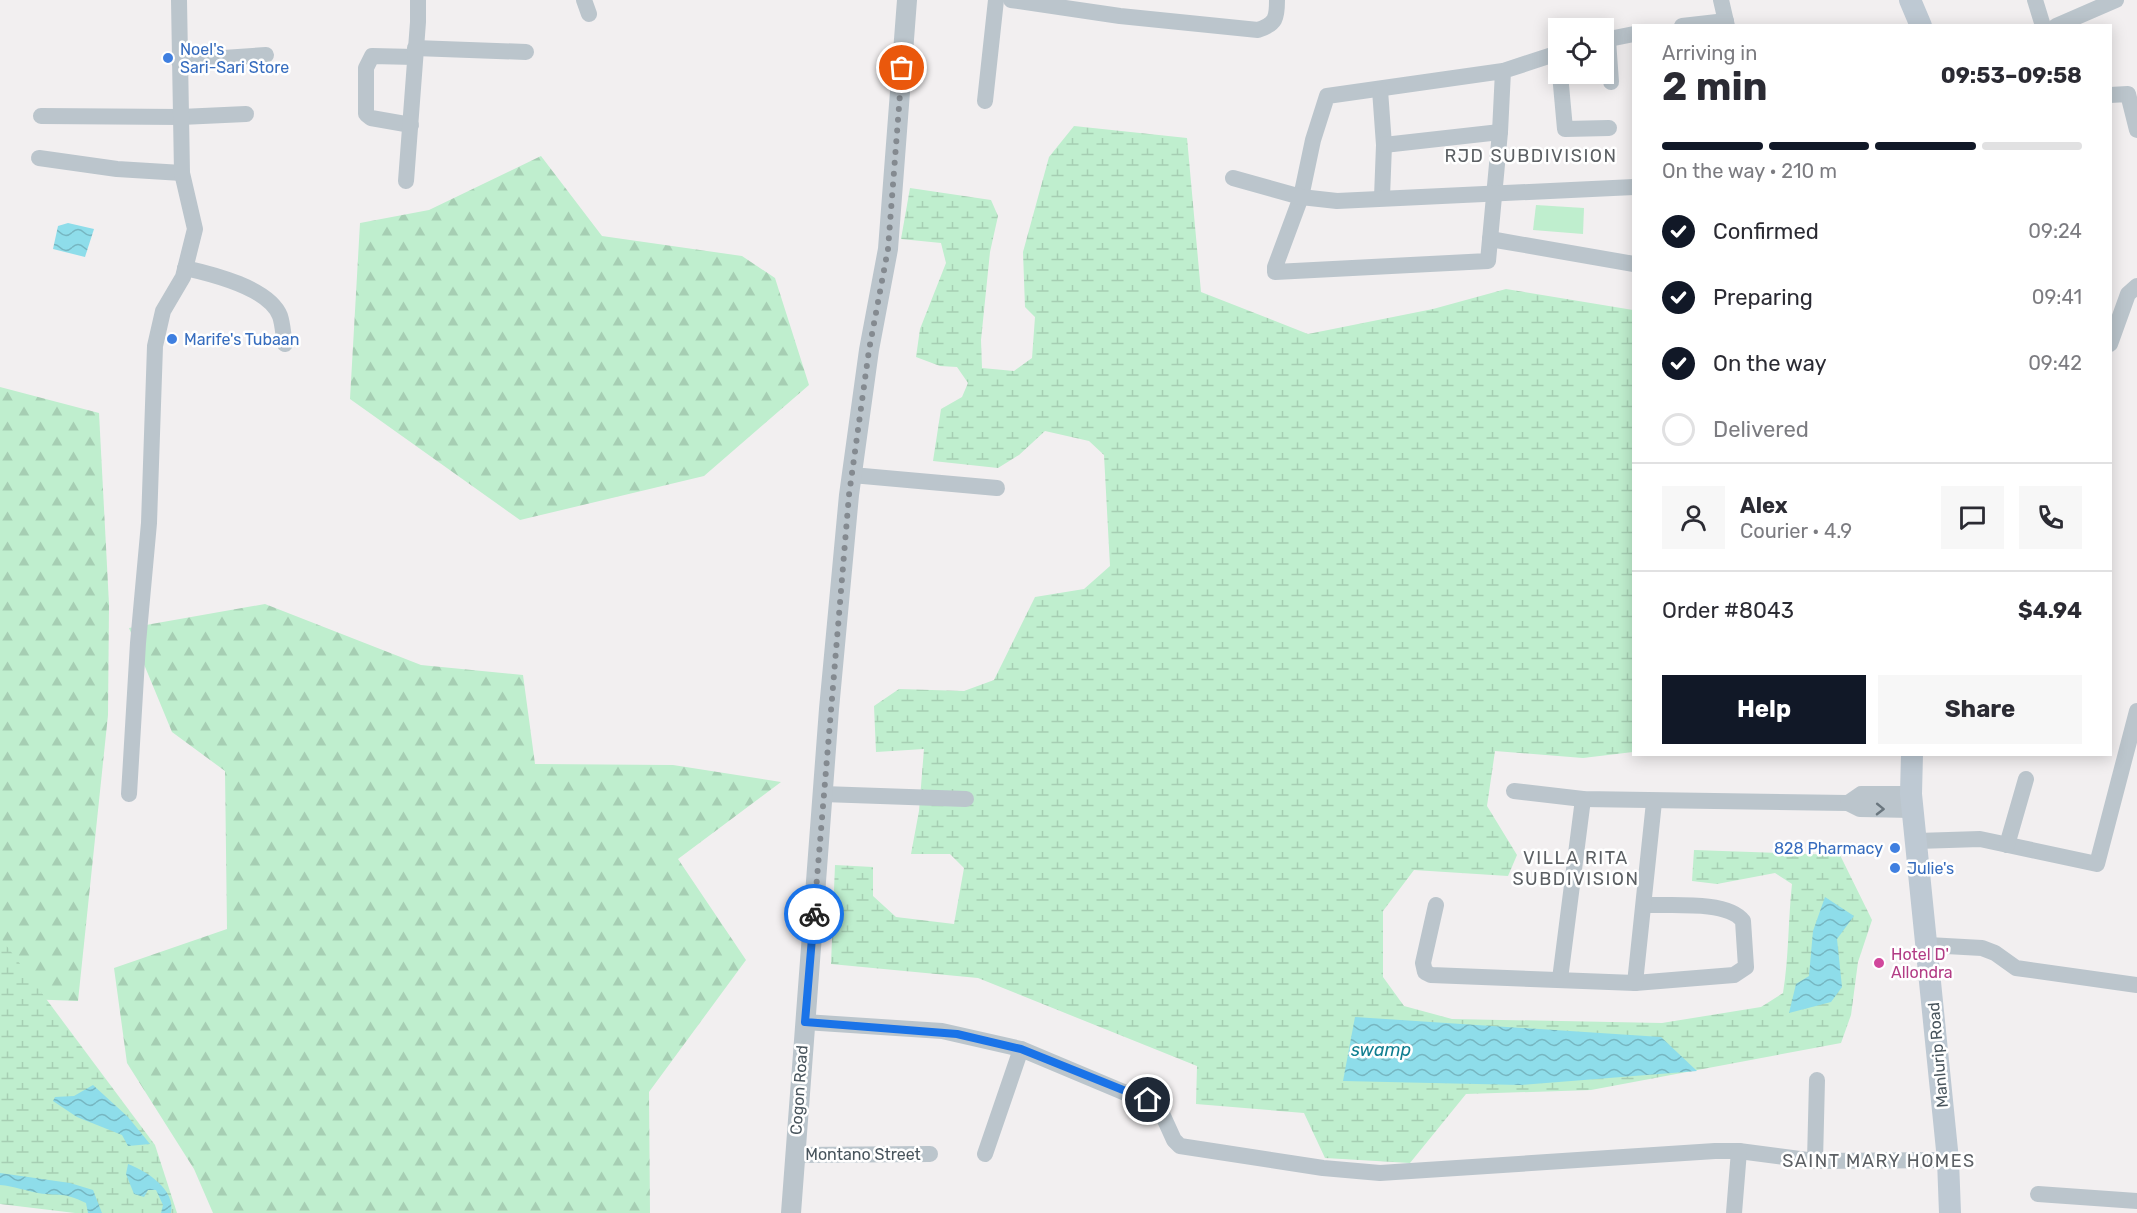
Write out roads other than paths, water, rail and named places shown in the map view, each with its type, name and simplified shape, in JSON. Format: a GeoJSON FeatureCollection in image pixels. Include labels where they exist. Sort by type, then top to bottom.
{"type":"FeatureCollection","features":[{"type":"Feature","properties":{"kind":"main road"},"geometry":{"type":"LineString","coordinates":[[1910,0],[1920,24]]}},
{"type":"Feature","properties":{"kind":"main road","name":"Manlurip Road"},"geometry":{"type":"LineString","coordinates":[[1912,756],[1912,802],[1948,1160],[1950,1213]]}},
{"type":"Feature","properties":{"kind":"street"},"geometry":{"type":"LineString","coordinates":[[129,794],[138,643],[149,523],[155,346],[163,311],[183,277],[195,229],[182,173],[179,0]]}},
{"type":"Feature","properties":{"kind":"street"},"geometry":{"type":"LineString","coordinates":[[406,181],[418,0]]}},
{"type":"Feature","properties":{"kind":"street","name":"Cogon Road"},"geometry":{"type":"LineString","coordinates":[[791,1213],[823,794],[852,475],[869,350],[888,249],[907,0]]}},
{"type":"Feature","properties":{"kind":"street"},"geometry":{"type":"LineString","coordinates":[[985,101],[996,0]]}},
{"type":"Feature","properties":{"kind":"street"},"geometry":{"type":"LineString","coordinates":[[1011,0],[1120,16],[1258,30],[1272,26],[1276,21],[1277,0]]}},
{"type":"Feature","properties":{"kind":"street"},"geometry":{"type":"LineString","coordinates":[[1721,0],[1726,23]]}},
{"type":"Feature","properties":{"kind":"street"},"geometry":{"type":"LineString","coordinates":[[2035,0],[2042,24]]}},
{"type":"Feature","properties":{"kind":"street"},"geometry":{"type":"LineString","coordinates":[[2061,24],[2116,0]]}},
{"type":"Feature","properties":{"kind":"street"},"geometry":{"type":"LineString","coordinates":[[1614,38],[1632,34]]}},
{"type":"Feature","properties":{"kind":"street"},"geometry":{"type":"LineString","coordinates":[[411,125],[371,118],[366,114],[366,68],[372,56],[415,52],[526,52]]}},
{"type":"Feature","properties":{"kind":"street"},"geometry":{"type":"LineString","coordinates":[[179,62],[266,55]]}},
{"type":"Feature","properties":{"kind":"street"},"geometry":{"type":"LineString","coordinates":[[1503,70],[1490,253],[1485,262],[1275,272],[1301,197],[1323,101],[1333,94],[1380,90],[1503,70],[1548,56]]}},
{"type":"Feature","properties":{"kind":"street"},"geometry":{"type":"LineString","coordinates":[[1561,84],[1565,129],[1609,128]]}},
{"type":"Feature","properties":{"kind":"street"},"geometry":{"type":"LineString","coordinates":[[1380,90],[1384,144],[1382,197]]}},
{"type":"Feature","properties":{"kind":"street"},"geometry":{"type":"LineString","coordinates":[[2112,95],[2124,92],[2128,94],[2136,122]]}},
{"type":"Feature","properties":{"kind":"street"},"geometry":{"type":"LineString","coordinates":[[41,116],[181,117],[246,114]]}},
{"type":"Feature","properties":{"kind":"street"},"geometry":{"type":"LineString","coordinates":[[1384,144],[1500,132]]}},
{"type":"Feature","properties":{"kind":"street"},"geometry":{"type":"LineString","coordinates":[[39,158],[117,169],[182,173]]}},
{"type":"Feature","properties":{"kind":"street"},"geometry":{"type":"LineString","coordinates":[[1233,178],[1301,197],[1337,201],[1382,197],[1632,187]]}},
{"type":"Feature","properties":{"kind":"street"},"geometry":{"type":"LineString","coordinates":[[1490,239],[1632,264]]}},
{"type":"Feature","properties":{"kind":"street"},"geometry":{"type":"LineString","coordinates":[[185,268],[219,276],[264,298],[274,306],[280,316],[285,344]]}},
{"type":"Feature","properties":{"kind":"street"},"geometry":{"type":"LineString","coordinates":[[2112,338],[2128,294],[2137,286]]}},
{"type":"Feature","properties":{"kind":"street"},"geometry":{"type":"LineString","coordinates":[[852,475],[997,488]]}},
{"type":"Feature","properties":{"kind":"street"},"geometry":{"type":"LineString","coordinates":[[1917,841],[1980,839],[2097,864],[2131,766],[2137,711]]}},
{"type":"Feature","properties":{"kind":"street"},"geometry":{"type":"LineString","coordinates":[[2007,845],[2026,779]]}},
{"type":"Feature","properties":{"kind":"street"},"geometry":{"type":"LineString","coordinates":[[1514,791],[1583,799],[1654,802],[1848,803],[1860,809],[1912,802]]}},
{"type":"Feature","properties":{"kind":"street"},"geometry":{"type":"LineString","coordinates":[[823,794],[966,799]]}},
{"type":"Feature","properties":{"kind":"street"},"geometry":{"type":"LineString","coordinates":[[1560,979],[1583,799]]}},
{"type":"Feature","properties":{"kind":"street"},"geometry":{"type":"LineString","coordinates":[[1635,982],[1654,802]]}},
{"type":"Feature","properties":{"kind":"street"},"geometry":{"type":"LineString","coordinates":[[1436,904],[1423,963],[1425,972],[1431,975],[1635,982],[1734,975],[1746,967],[1743,921],[1739,916],[1714,907],[1644,905]]}},
{"type":"Feature","properties":{"kind":"street"},"geometry":{"type":"LineString","coordinates":[[1928,945],[1982,948],[1995,953],[2016,969],[2137,985]]}},
{"type":"Feature","properties":{"kind":"street"},"geometry":{"type":"LineString","coordinates":[[805,1022],[942,1031],[1021,1049],[1148,1100],[1165,1114],[1174,1140],[1180,1146],[1323,1168],[1380,1173],[1739,1151],[1815,1161],[1948,1160]]}},
{"type":"Feature","properties":{"kind":"street"},"geometry":{"type":"LineString","coordinates":[[985,1154],[1021,1049]]}},
{"type":"Feature","properties":{"kind":"street"},"geometry":{"type":"LineString","coordinates":[[1815,1161],[1817,1080]]}},
{"type":"Feature","properties":{"kind":"street"},"geometry":{"type":"LineString","coordinates":[[1734,1213],[1739,1151]]}},
{"type":"Feature","properties":{"kind":"street","name":"Montano Street"},"geometry":{"type":"LineString","coordinates":[[795,1155],[930,1154]]}},
{"type":"Feature","properties":{"kind":"street"},"geometry":{"type":"LineString","coordinates":[[2038,1194],[2137,1201]]}},
{"type":"Feature","properties":{"kind":"water"},"geometry":{"type":"Polygon","coordinates":[[[68,223],[94,229],[85,257],[53,249],[58,226],[68,223]]]}},
{"type":"Feature","properties":{"kind":"water"},"geometry":{"type":"Polygon","coordinates":[[[1825,897],[1854,916],[1837,939],[1842,987],[1831,1002],[1789,1013],[1796,984],[1809,976],[1813,931],[1825,897]]]}},
{"type":"Feature","properties":{"kind":"water","name":"swamp"},"geometry":{"type":"Polygon","coordinates":[[[1355,1017],[1661,1037],[1697,1071],[1521,1085],[1343,1081],[1355,1017]]]}},
{"type":"Feature","properties":{"kind":"water"},"geometry":{"type":"Polygon","coordinates":[[[93,1085],[128,1117],[150,1144],[128,1146],[122,1135],[77,1117],[53,1101],[55,1097],[74,1096],[93,1085]]]}},
{"type":"Feature","properties":{"kind":"water"},"geometry":{"type":"Polygon","coordinates":[[[128,1164],[143,1171],[165,1189],[171,1205],[171,1213],[161,1213],[163,1205],[156,1190],[148,1190],[144,1197],[134,1194],[126,1174],[128,1164]]]}},
{"type":"Feature","properties":{"kind":"water"},"geometry":{"type":"Polygon","coordinates":[[[0,1173],[70,1183],[93,1190],[102,1213],[88,1213],[86,1203],[71,1197],[0,1185],[0,1173]]]}},
{"type":"Feature","properties":{"kind":"place","name":"Noel's Sari-Sari Store"},"geometry":{"type":"Point","coordinates":[168,58]}},
{"type":"Feature","properties":{"kind":"place","name":"Marife's Tubaan"},"geometry":{"type":"Point","coordinates":[172,339]}},
{"type":"Feature","properties":{"kind":"place","name":"828 Pharmacy"},"geometry":{"type":"Point","coordinates":[1895,848]}},
{"type":"Feature","properties":{"kind":"place","name":"Julie's"},"geometry":{"type":"Point","coordinates":[1895,868]}},
{"type":"Feature","properties":{"kind":"place","name":"Hotel D' Allondra"},"geometry":{"type":"Point","coordinates":[1879,963]}},
{"type":"Feature","properties":{"kind":"district","name":"RJD SUBDIVISION"},"geometry":{"type":"Point","coordinates":[1531,156]}},
{"type":"Feature","properties":{"kind":"district","name":"VILLA RITA SUBDIVISION"},"geometry":{"type":"Point","coordinates":[1576,868]}},
{"type":"Feature","properties":{"kind":"district","name":"SAINT MARY HOMES"},"geometry":{"type":"Point","coordinates":[1879,1161]}}]}
